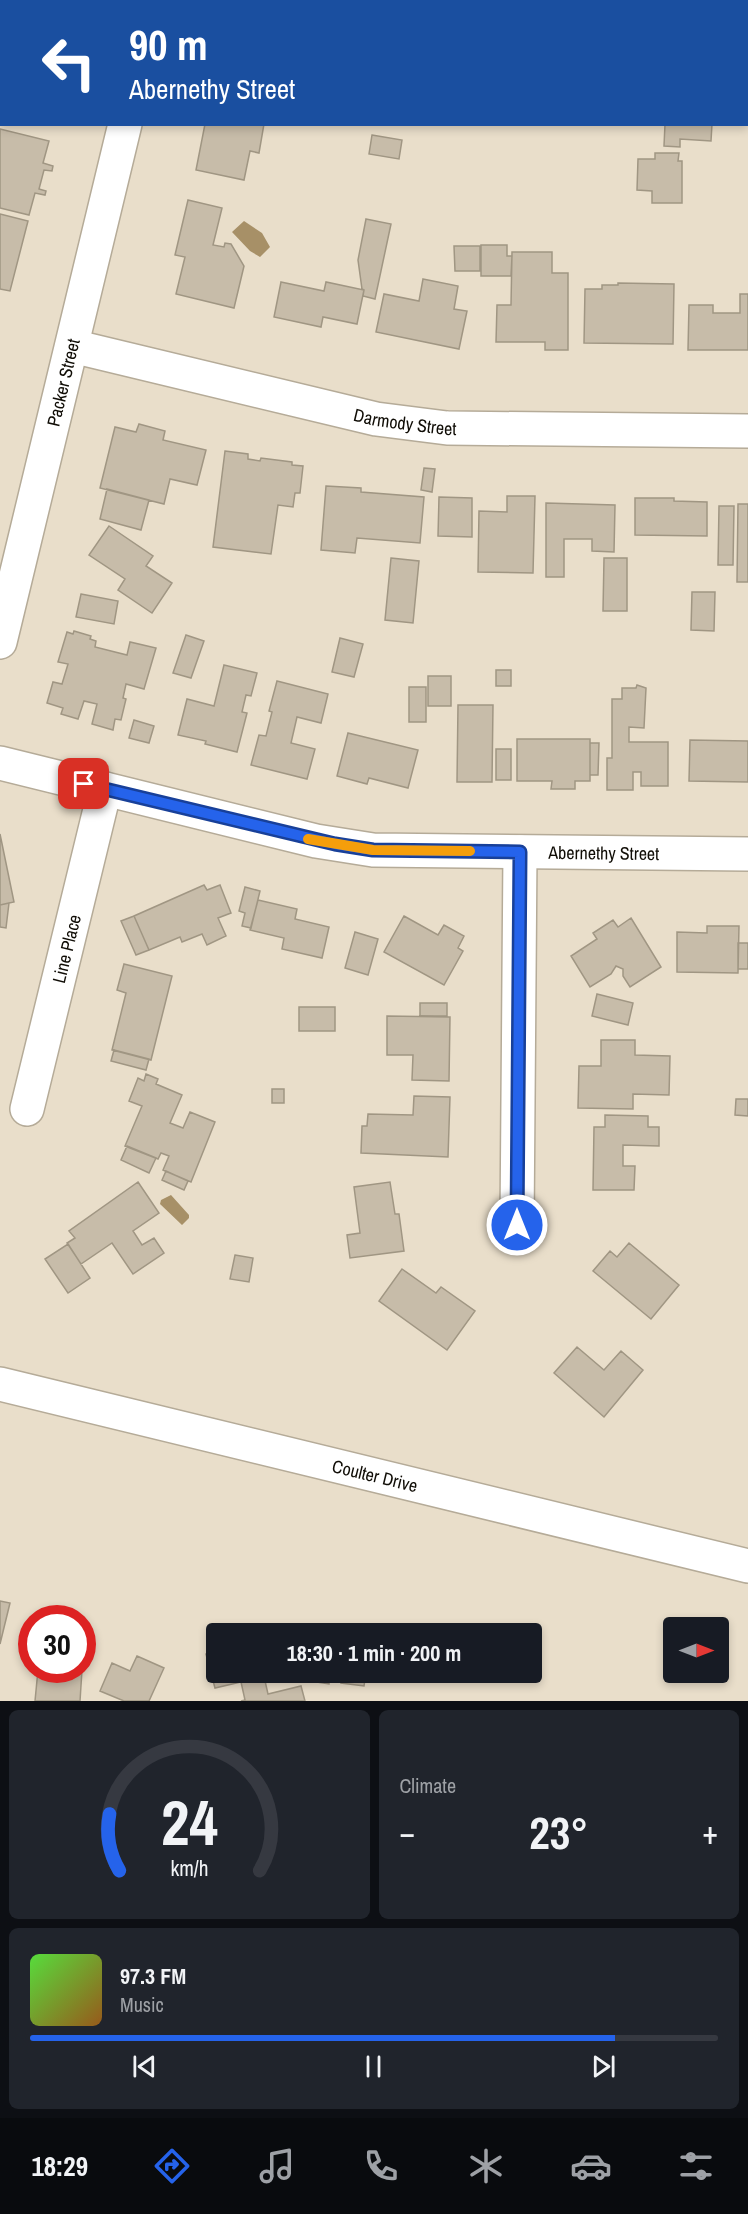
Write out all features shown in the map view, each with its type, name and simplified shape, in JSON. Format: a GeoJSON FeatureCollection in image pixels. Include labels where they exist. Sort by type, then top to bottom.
{"type":"FeatureCollection","features":[{"type":"Feature","properties":{"kind":"street","name":"Packer Street"},"geometry":{"type":"LineString","coordinates":[[0,642],[125,126]]}},
{"type":"Feature","properties":{"kind":"street","name":"Darmody Street"},"geometry":{"type":"LineString","coordinates":[[72,346],[386,420],[447,428],[748,431]]}},
{"type":"Feature","properties":{"kind":"street","name":"Abernethy Street"},"geometry":{"type":"LineString","coordinates":[[0,763],[316,841],[373,850],[748,854]]}},
{"type":"Feature","properties":{"kind":"street","name":"Line Place"},"geometry":{"type":"LineString","coordinates":[[27,1109],[105,789]]}},
{"type":"Feature","properties":{"kind":"street"},"geometry":{"type":"LineString","coordinates":[[517,1225],[520,852]]}},
{"type":"Feature","properties":{"kind":"street","name":"Coulter Drive"},"geometry":{"type":"LineString","coordinates":[[0,1384],[748,1566]]}},
{"type":"Feature","properties":{"kind":"shaded area"},"geometry":{"type":"Polygon","coordinates":[[[244,221],[262,233],[270,247],[260,257],[250,251],[232,232],[244,221]]]}},
{"type":"Feature","properties":{"kind":"shaded area"},"geometry":{"type":"Polygon","coordinates":[[[171,1195],[189,1215],[182,1225],[160,1204],[161,1200],[171,1195]]]}},
{"type":"Feature","properties":{"kind":"building"},"geometry":{"type":"Polygon","coordinates":[[[205,126],[264,126],[259,153],[250,151],[244,180],[196,170],[205,126]]]}},
{"type":"Feature","properties":{"kind":"building"},"geometry":{"type":"Polygon","coordinates":[[[665,126],[712,126],[711,141],[680,139],[680,147],[664,146],[665,126]]]}},
{"type":"Feature","properties":{"kind":"building"},"geometry":{"type":"Polygon","coordinates":[[[0,129],[49,141],[43,163],[53,166],[52,171],[44,170],[39,189],[46,191],[45,195],[35,193],[29,215],[0,208],[0,129]]]}},
{"type":"Feature","properties":{"kind":"building"},"geometry":{"type":"Polygon","coordinates":[[[372,135],[402,140],[399,159],[369,154],[372,135]]]}},
{"type":"Feature","properties":{"kind":"building"},"geometry":{"type":"Polygon","coordinates":[[[655,153],[679,153],[678,161],[682,161],[682,203],[652,203],[652,191],[637,190],[638,159],[655,159],[655,153]]]}},
{"type":"Feature","properties":{"kind":"building"},"geometry":{"type":"Polygon","coordinates":[[[188,200],[222,208],[213,245],[224,247],[225,243],[231,244],[244,266],[234,308],[176,294],[185,257],[175,255],[188,200]]]}},
{"type":"Feature","properties":{"kind":"building"},"geometry":{"type":"Polygon","coordinates":[[[0,214],[28,221],[10,291],[0,289],[0,214]]]}},
{"type":"Feature","properties":{"kind":"building"},"geometry":{"type":"Polygon","coordinates":[[[366,219],[391,224],[375,299],[363,296],[364,290],[358,260],[366,219]]]}},
{"type":"Feature","properties":{"kind":"building"},"geometry":{"type":"Polygon","coordinates":[[[481,245],[507,245],[507,256],[512,256],[511,276],[481,276],[481,245]]]}},
{"type":"Feature","properties":{"kind":"building"},"geometry":{"type":"Polygon","coordinates":[[[454,246],[480,246],[480,271],[455,271],[454,246]]]}},
{"type":"Feature","properties":{"kind":"building"},"geometry":{"type":"Polygon","coordinates":[[[512,252],[552,252],[552,273],[568,273],[568,350],[545,350],[545,342],[496,342],[497,305],[511,305],[512,252]]]}},
{"type":"Feature","properties":{"kind":"building"},"geometry":{"type":"Polygon","coordinates":[[[423,279],[458,286],[454,309],[467,311],[459,349],[376,332],[384,294],[419,301],[423,279]]]}},
{"type":"Feature","properties":{"kind":"building"},"geometry":{"type":"Polygon","coordinates":[[[281,282],[324,291],[326,282],[364,290],[357,324],[323,317],[321,327],[274,317],[281,282]]]}},
{"type":"Feature","properties":{"kind":"building"},"geometry":{"type":"Polygon","coordinates":[[[618,283],[674,284],[673,344],[584,343],[585,289],[602,289],[602,285],[618,285],[618,283]]]}},
{"type":"Feature","properties":{"kind":"building"},"geometry":{"type":"Polygon","coordinates":[[[740,294],[748,294],[748,350],[688,350],[689,305],[713,305],[713,313],[740,313],[740,294]]]}},
{"type":"Feature","properties":{"kind":"building"},"geometry":{"type":"Polygon","coordinates":[[[139,424],[165,431],[163,440],[206,450],[197,485],[170,479],[164,504],[100,488],[115,427],[136,432],[139,424]]]}},
{"type":"Feature","properties":{"kind":"building"},"geometry":{"type":"Polygon","coordinates":[[[225,451],[248,454],[248,459],[260,461],[261,458],[292,462],[292,465],[303,466],[300,493],[295,493],[293,507],[278,505],[271,554],[213,547],[225,451]]]}},
{"type":"Feature","properties":{"kind":"building"},"geometry":{"type":"Polygon","coordinates":[[[424,468],[435,469],[432,492],[421,490],[424,468]]]}},
{"type":"Feature","properties":{"kind":"building"},"geometry":{"type":"Polygon","coordinates":[[[326,486],[361,488],[361,492],[424,497],[420,543],[357,538],[355,553],[321,550],[326,486]]]}},
{"type":"Feature","properties":{"kind":"building"},"geometry":{"type":"Polygon","coordinates":[[[107,489],[149,500],[141,530],[100,519],[107,489]]]}},
{"type":"Feature","properties":{"kind":"building"},"geometry":{"type":"Polygon","coordinates":[[[507,496],[535,496],[533,573],[478,572],[479,511],[507,512],[507,496]]]}},
{"type":"Feature","properties":{"kind":"building"},"geometry":{"type":"Polygon","coordinates":[[[439,497],[472,498],[472,537],[438,536],[439,497]]]}},
{"type":"Feature","properties":{"kind":"building"},"geometry":{"type":"Polygon","coordinates":[[[635,498],[674,498],[674,501],[707,502],[707,536],[635,535],[635,498]]]}},
{"type":"Feature","properties":{"kind":"building"},"geometry":{"type":"Polygon","coordinates":[[[546,503],[615,505],[614,552],[592,551],[592,539],[564,539],[564,577],[546,577],[546,503]]]}},
{"type":"Feature","properties":{"kind":"building"},"geometry":{"type":"Polygon","coordinates":[[[738,504],[748,504],[748,582],[737,582],[738,504]]]}},
{"type":"Feature","properties":{"kind":"building"},"geometry":{"type":"Polygon","coordinates":[[[719,506],[734,506],[733,565],[718,565],[719,506]]]}},
{"type":"Feature","properties":{"kind":"building"},"geometry":{"type":"Polygon","coordinates":[[[109,526],[153,556],[146,566],[172,583],[152,613],[118,590],[125,579],[89,555],[109,526]]]}},
{"type":"Feature","properties":{"kind":"building"},"geometry":{"type":"Polygon","coordinates":[[[391,558],[419,561],[413,623],[385,620],[391,558]]]}},
{"type":"Feature","properties":{"kind":"building"},"geometry":{"type":"Polygon","coordinates":[[[604,558],[627,558],[627,611],[603,611],[604,558]]]}},
{"type":"Feature","properties":{"kind":"building"},"geometry":{"type":"Polygon","coordinates":[[[692,592],[715,592],[714,631],[691,630],[692,592]]]}},
{"type":"Feature","properties":{"kind":"building"},"geometry":{"type":"Polygon","coordinates":[[[81,594],[118,601],[114,624],[76,617],[81,594]]]}},
{"type":"Feature","properties":{"kind":"building"},"geometry":{"type":"Polygon","coordinates":[[[74,631],[91,636],[90,639],[96,641],[95,647],[127,655],[130,642],[156,648],[144,689],[126,684],[123,698],[126,699],[121,720],[115,719],[113,730],[92,724],[97,704],[84,701],[78,719],[61,714],[63,708],[47,703],[53,682],[62,684],[68,664],[58,662],[67,632],[73,634],[74,631]]]}},
{"type":"Feature","properties":{"kind":"building"},"geometry":{"type":"Polygon","coordinates":[[[186,635],[204,641],[191,678],[173,673],[186,635]]]}},
{"type":"Feature","properties":{"kind":"building"},"geometry":{"type":"Polygon","coordinates":[[[340,638],[363,644],[354,677],[332,672],[340,638]]]}},
{"type":"Feature","properties":{"kind":"building"},"geometry":{"type":"Polygon","coordinates":[[[224,665],[257,673],[251,696],[246,695],[242,712],[247,713],[237,752],[205,744],[206,741],[178,735],[187,699],[214,706],[224,665]]]}},
{"type":"Feature","properties":{"kind":"building"},"geometry":{"type":"Polygon","coordinates":[[[496,670],[511,670],[511,686],[496,686],[496,670]]]}},
{"type":"Feature","properties":{"kind":"building"},"geometry":{"type":"Polygon","coordinates":[[[428,676],[451,676],[451,706],[428,706],[428,676]]]}},
{"type":"Feature","properties":{"kind":"building"},"geometry":{"type":"Polygon","coordinates":[[[277,681],[328,694],[321,723],[297,717],[291,743],[315,749],[307,779],[251,765],[259,735],[266,736],[272,712],[269,711],[277,681]]]}},
{"type":"Feature","properties":{"kind":"building"},"geometry":{"type":"Polygon","coordinates":[[[637,685],[646,688],[644,728],[629,727],[629,742],[668,742],[668,786],[641,786],[641,772],[633,772],[633,790],[607,790],[607,758],[612,758],[612,699],[622,699],[622,688],[636,688],[637,685]]]}},
{"type":"Feature","properties":{"kind":"building"},"geometry":{"type":"Polygon","coordinates":[[[409,687],[426,687],[426,722],[409,722],[409,687]]]}},
{"type":"Feature","properties":{"kind":"building"},"geometry":{"type":"Polygon","coordinates":[[[458,705],[493,705],[492,782],[457,782],[458,705]]]}},
{"type":"Feature","properties":{"kind":"building"},"geometry":{"type":"Polygon","coordinates":[[[134,720],[154,726],[149,743],[129,738],[134,720]]]}},
{"type":"Feature","properties":{"kind":"building"},"geometry":{"type":"Polygon","coordinates":[[[348,733],[418,750],[408,788],[369,778],[367,784],[337,776],[348,733]]]}},
{"type":"Feature","properties":{"kind":"building"},"geometry":{"type":"Polygon","coordinates":[[[517,739],[590,739],[590,781],[575,781],[575,789],[551,789],[552,781],[517,781],[517,739]]]}},
{"type":"Feature","properties":{"kind":"building"},"geometry":{"type":"Polygon","coordinates":[[[690,740],[748,741],[748,782],[689,781],[690,740]]]}},
{"type":"Feature","properties":{"kind":"building"},"geometry":{"type":"Polygon","coordinates":[[[590,743],[599,743],[598,775],[590,775],[590,743]]]}},
{"type":"Feature","properties":{"kind":"building"},"geometry":{"type":"Polygon","coordinates":[[[496,749],[511,749],[511,780],[496,780],[496,749]]]}},
{"type":"Feature","properties":{"kind":"building"},"geometry":{"type":"Polygon","coordinates":[[[0,834],[14,902],[0,905],[0,834]]]}},
{"type":"Feature","properties":{"kind":"building"},"geometry":{"type":"Polygon","coordinates":[[[204,885],[207,890],[220,885],[231,913],[218,918],[226,936],[207,945],[202,934],[182,942],[180,937],[149,950],[134,916],[204,885]]]}},
{"type":"Feature","properties":{"kind":"building"},"geometry":{"type":"Polygon","coordinates":[[[245,887],[260,891],[251,928],[242,926],[245,913],[239,911],[245,887]]]}},
{"type":"Feature","properties":{"kind":"building"},"geometry":{"type":"Polygon","coordinates":[[[258,900],[297,909],[295,919],[329,927],[322,958],[282,949],[284,938],[250,930],[258,900]]]}},
{"type":"Feature","properties":{"kind":"building"},"geometry":{"type":"Polygon","coordinates":[[[9,903],[6,928],[0,927],[0,905],[9,903]]]}},
{"type":"Feature","properties":{"kind":"building"},"geometry":{"type":"Polygon","coordinates":[[[134,916],[149,950],[136,955],[121,921],[134,916]]]}},
{"type":"Feature","properties":{"kind":"building"},"geometry":{"type":"Polygon","coordinates":[[[404,916],[438,935],[444,925],[464,936],[458,948],[463,951],[444,985],[384,952],[404,916]]]}},
{"type":"Feature","properties":{"kind":"building"},"geometry":{"type":"Polygon","coordinates":[[[631,918],[661,967],[630,987],[623,976],[623,969],[616,966],[611,974],[590,987],[571,956],[597,939],[593,933],[613,920],[618,927],[631,918]]]}},
{"type":"Feature","properties":{"kind":"building"},"geometry":{"type":"Polygon","coordinates":[[[707,926],[739,926],[738,973],[677,972],[677,932],[707,933],[707,926]]]}},
{"type":"Feature","properties":{"kind":"building"},"geometry":{"type":"Polygon","coordinates":[[[355,932],[378,939],[368,975],[345,968],[355,932]]]}},
{"type":"Feature","properties":{"kind":"building"},"geometry":{"type":"Polygon","coordinates":[[[738,943],[748,943],[748,969],[738,969],[738,943]]]}},
{"type":"Feature","properties":{"kind":"building"},"geometry":{"type":"Polygon","coordinates":[[[124,964],[172,976],[151,1060],[112,1050],[126,993],[117,990],[124,964]]]}},
{"type":"Feature","properties":{"kind":"building"},"geometry":{"type":"Polygon","coordinates":[[[597,994],[633,1003],[628,1025],[592,1016],[597,994]]]}},
{"type":"Feature","properties":{"kind":"building"},"geometry":{"type":"Polygon","coordinates":[[[420,1003],[447,1003],[447,1016],[420,1016],[420,1003]]]}},
{"type":"Feature","properties":{"kind":"building"},"geometry":{"type":"Polygon","coordinates":[[[299,1007],[335,1007],[335,1031],[299,1031],[299,1007]]]}},
{"type":"Feature","properties":{"kind":"building"},"geometry":{"type":"Polygon","coordinates":[[[387,1016],[450,1017],[449,1081],[412,1080],[413,1055],[387,1055],[387,1016]]]}},
{"type":"Feature","properties":{"kind":"building"},"geometry":{"type":"Polygon","coordinates":[[[601,1040],[635,1040],[635,1055],[670,1056],[669,1095],[633,1094],[633,1109],[578,1108],[579,1066],[601,1066],[601,1040]]]}},
{"type":"Feature","properties":{"kind":"building"},"geometry":{"type":"Polygon","coordinates":[[[114,1050],[149,1059],[146,1070],[111,1061],[114,1050]]]}},
{"type":"Feature","properties":{"kind":"building"},"geometry":{"type":"Polygon","coordinates":[[[146,1074],[158,1079],[156,1084],[182,1095],[170,1123],[183,1128],[190,1112],[215,1122],[191,1182],[163,1170],[169,1156],[161,1153],[158,1159],[125,1146],[142,1106],[129,1101],[138,1078],[144,1081],[146,1074]]]}},
{"type":"Feature","properties":{"kind":"building"},"geometry":{"type":"Polygon","coordinates":[[[272,1089],[284,1089],[284,1103],[272,1103],[272,1089]]]}},
{"type":"Feature","properties":{"kind":"building"},"geometry":{"type":"Polygon","coordinates":[[[414,1096],[450,1097],[448,1157],[361,1153],[362,1126],[367,1126],[368,1114],[413,1115],[414,1096]]]}},
{"type":"Feature","properties":{"kind":"building"},"geometry":{"type":"Polygon","coordinates":[[[736,1099],[748,1099],[748,1116],[735,1115],[736,1099]]]}},
{"type":"Feature","properties":{"kind":"building"},"geometry":{"type":"Polygon","coordinates":[[[605,1115],[648,1116],[648,1127],[659,1127],[659,1146],[623,1145],[623,1166],[635,1166],[634,1190],[593,1190],[594,1127],[605,1127],[605,1115]]]}},
{"type":"Feature","properties":{"kind":"building"},"geometry":{"type":"Polygon","coordinates":[[[127,1146],[156,1158],[149,1173],[121,1160],[127,1146]]]}},
{"type":"Feature","properties":{"kind":"building"},"geometry":{"type":"Polygon","coordinates":[[[166,1171],[188,1181],[184,1190],[162,1180],[166,1171]]]}},
{"type":"Feature","properties":{"kind":"building"},"geometry":{"type":"Polygon","coordinates":[[[138,1182],[159,1213],[133,1231],[142,1245],[154,1238],[164,1253],[133,1274],[112,1243],[81,1264],[67,1243],[75,1238],[69,1231],[138,1182]]]}},
{"type":"Feature","properties":{"kind":"building"},"geometry":{"type":"Polygon","coordinates":[[[390,1182],[395,1214],[399,1214],[404,1251],[350,1258],[347,1235],[360,1233],[354,1187],[390,1182]]]}},
{"type":"Feature","properties":{"kind":"building"},"geometry":{"type":"Polygon","coordinates":[[[629,1243],[679,1285],[651,1319],[593,1271],[610,1251],[617,1257],[629,1243]]]}},
{"type":"Feature","properties":{"kind":"building"},"geometry":{"type":"Polygon","coordinates":[[[68,1244],[90,1278],[68,1293],[45,1259],[68,1244]]]}},
{"type":"Feature","properties":{"kind":"building"},"geometry":{"type":"Polygon","coordinates":[[[235,1255],[253,1258],[249,1282],[230,1279],[235,1255]]]}},
{"type":"Feature","properties":{"kind":"building"},"geometry":{"type":"Polygon","coordinates":[[[402,1269],[436,1293],[441,1287],[475,1311],[447,1350],[379,1301],[402,1269]]]}},
{"type":"Feature","properties":{"kind":"building"},"geometry":{"type":"Polygon","coordinates":[[[577,1347],[604,1370],[621,1351],[643,1370],[604,1417],[554,1373],[577,1347]]]}},
{"type":"Feature","properties":{"kind":"building"},"geometry":{"type":"Polygon","coordinates":[[[0,1601],[10,1603],[0,1644],[0,1601]]]}},
{"type":"Feature","properties":{"kind":"building"},"geometry":{"type":"Polygon","coordinates":[[[137,1656],[164,1668],[149,1701],[124,1701],[100,1691],[112,1663],[130,1671],[137,1656]]]}},
{"type":"Feature","properties":{"kind":"building"},"geometry":{"type":"Polygon","coordinates":[[[37,1683],[81,1683],[80,1701],[35,1701],[37,1683]]]}},
{"type":"Feature","properties":{"kind":"building"},"geometry":{"type":"Polygon","coordinates":[[[214,1683],[237,1683],[215,1688],[214,1683]]]}},
{"type":"Feature","properties":{"kind":"building"},"geometry":{"type":"Polygon","coordinates":[[[241,1683],[266,1683],[268,1694],[301,1686],[305,1701],[241,1701],[245,1700],[241,1683]]]}},
{"type":"Feature","properties":{"kind":"building"},"geometry":{"type":"Polygon","coordinates":[[[341,1683],[364,1683],[364,1686],[341,1683]]]}},
{"type":"Feature","properties":{"kind":"slow traffic"},"geometry":{"type":"LineString","coordinates":[[308,839],[373,850],[470,851]]}},
{"type":"Feature","properties":{"kind":"route"},"geometry":{"type":"LineString","coordinates":[[84,784],[316,841],[373,850],[520,852],[517,1225]]}}]}
